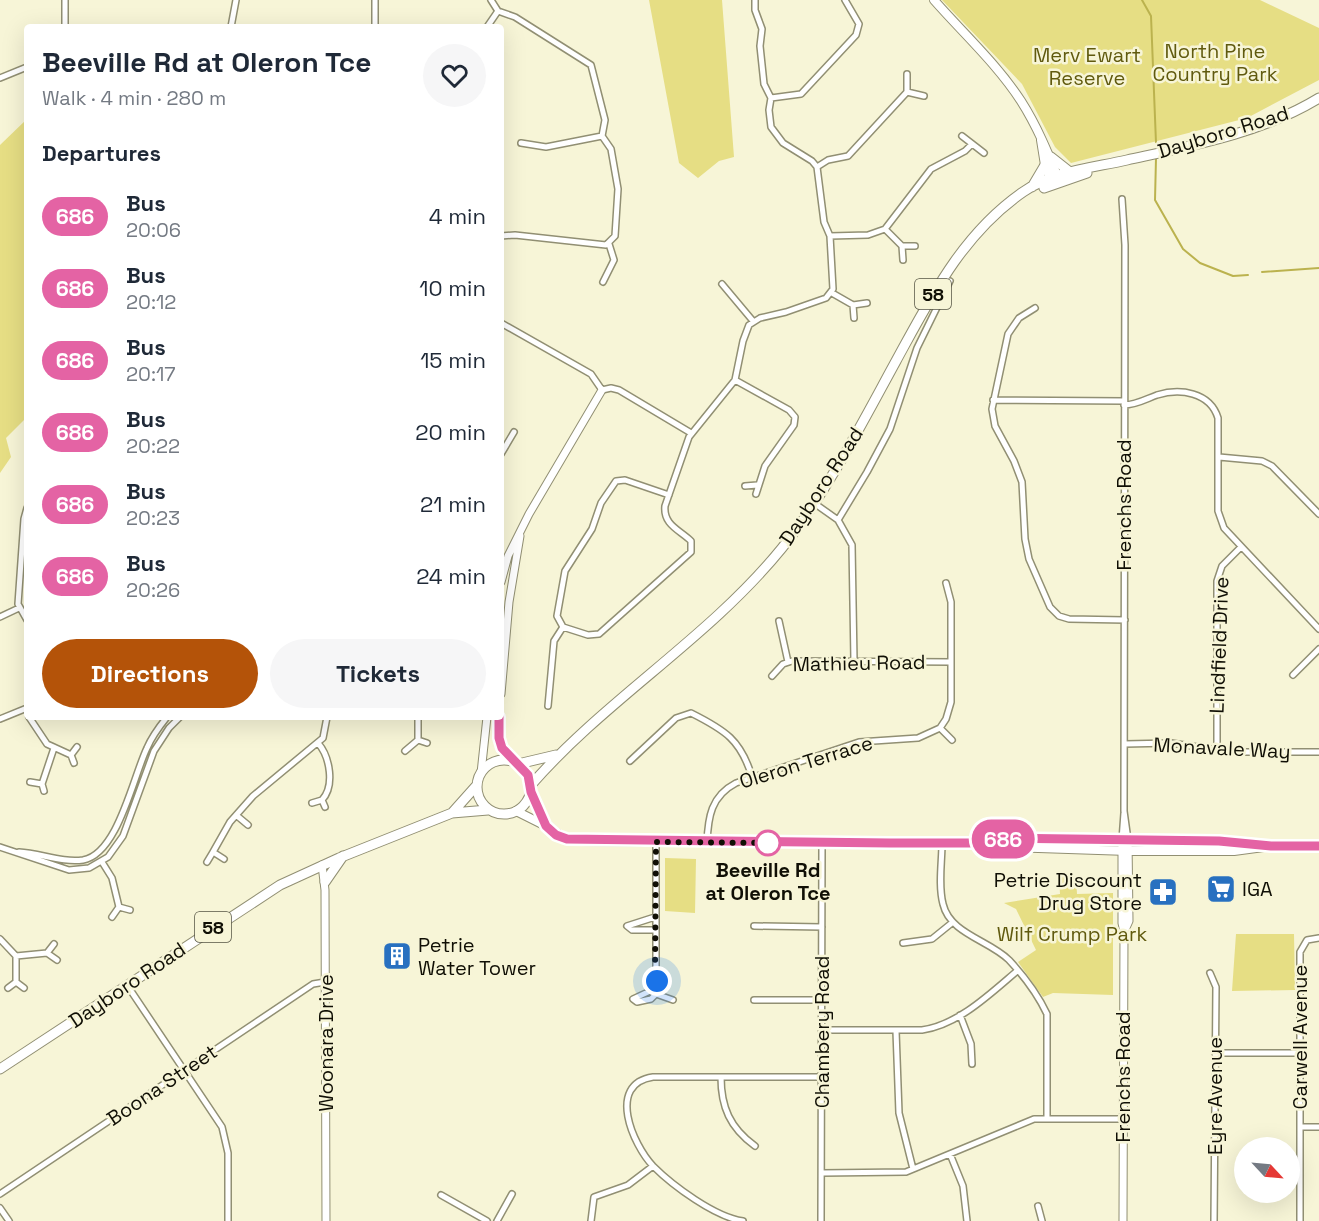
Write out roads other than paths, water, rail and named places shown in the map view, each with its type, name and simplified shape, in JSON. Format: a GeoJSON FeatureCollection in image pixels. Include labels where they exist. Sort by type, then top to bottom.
{"type":"FeatureCollection","features":[{"type":"Feature","properties":{"kind":"main road"},"geometry":{"type":"LineString","coordinates":[[934,0],[1007,81],[1029,114],[1041,139],[1055,181]]}},
{"type":"Feature","properties":{"kind":"main road","name":"Dayboro Road"},"geometry":{"type":"LineString","coordinates":[[1011,203],[1070,172],[1206,141],[1270,122],[1319,98]]}},
{"type":"Feature","properties":{"kind":"main road"},"geometry":{"type":"LineString","coordinates":[[1048,161],[1070,172]]}},
{"type":"Feature","properties":{"kind":"main road"},"geometry":{"type":"LineString","coordinates":[[1032,187],[1048,161]]}},
{"type":"Feature","properties":{"kind":"main road","name":"Dayboro Road"},"geometry":{"type":"LineString","coordinates":[[531,788],[556,755],[735,599],[780,550],[814,503],[950,267],[977,232],[1032,187],[1124,161]]}},
{"type":"Feature","properties":{"kind":"main road","name":"Dayboro Road"},"geometry":{"type":"LineString","coordinates":[[515,763],[556,755]]}},
{"type":"Feature","properties":{"kind":"main road","name":"58"},"geometry":{"type":"LineString","coordinates":[[477,785],[481,773],[495,762],[515,763]]}},
{"type":"Feature","properties":{"kind":"main road"},"geometry":{"type":"LineString","coordinates":[[515,763],[525,771],[546,826]]}},
{"type":"Feature","properties":{"kind":"main road"},"geometry":{"type":"LineString","coordinates":[[477,785],[480,801],[489,810]]}},
{"type":"Feature","properties":{"kind":"main road","name":"Dayboro Road"},"geometry":{"type":"LineString","coordinates":[[452,813],[477,785]]}},
{"type":"Feature","properties":{"kind":"main road","name":"58"},"geometry":{"type":"LineString","coordinates":[[489,810],[505,815],[516,812],[525,805],[531,788]]}},
{"type":"Feature","properties":{"kind":"main road","name":"Dayboro Road"},"geometry":{"type":"LineString","coordinates":[[0,1069],[261,895],[322,865],[452,813],[489,810]]}},
{"type":"Feature","properties":{"kind":"main road"},"geometry":{"type":"LineString","coordinates":[[516,812],[567,839],[707,843],[986,843],[1007,847],[1125,851],[1234,851],[1271,846]]}},
{"type":"Feature","properties":{"kind":"main road"},"geometry":{"type":"LineString","coordinates":[[986,843],[1006,838],[1219,841],[1271,846],[1319,846]]}},
{"type":"Feature","properties":{"kind":"main road"},"geometry":{"type":"LineString","coordinates":[[302,875],[325,884],[343,856]]}},
{"type":"Feature","properties":{"kind":"street"},"geometry":{"type":"LineString","coordinates":[[65,0],[65,24]]}},
{"type":"Feature","properties":{"kind":"street"},"geometry":{"type":"LineString","coordinates":[[232,24],[236,0]]}},
{"type":"Feature","properties":{"kind":"street"},"geometry":{"type":"LineString","coordinates":[[375,0],[375,24]]}},
{"type":"Feature","properties":{"kind":"street"},"geometry":{"type":"LineString","coordinates":[[490,0],[498,11],[515,17],[591,65],[606,120],[602,136],[610,149],[619,198],[615,236],[609,244],[504,236]]}},
{"type":"Feature","properties":{"kind":"street"},"geometry":{"type":"LineString","coordinates":[[669,495],[625,480],[616,481],[601,503],[592,529],[565,571],[557,615],[563,627],[588,635],[599,634],[691,552],[691,540],[665,517],[664,510],[691,433],[735,380],[744,335],[753,321],[826,298],[832,293],[834,284],[830,236],[824,222],[817,166],[774,132],[769,116],[771,98],[765,84],[760,46],[762,28],[754,0]]}},
{"type":"Feature","properties":{"kind":"street"},"geometry":{"type":"LineString","coordinates":[[771,98],[801,94],[856,35],[859,24],[845,0]]}},
{"type":"Feature","properties":{"kind":"street"},"geometry":{"type":"LineString","coordinates":[[489,24],[498,11]]}},
{"type":"Feature","properties":{"kind":"street"},"geometry":{"type":"LineString","coordinates":[[0,78],[24,68]]}},
{"type":"Feature","properties":{"kind":"street"},"geometry":{"type":"LineString","coordinates":[[817,166],[828,160],[848,156],[907,92],[907,74]]}},
{"type":"Feature","properties":{"kind":"street"},"geometry":{"type":"LineString","coordinates":[[907,92],[924,96]]}},
{"type":"Feature","properties":{"kind":"street"},"geometry":{"type":"LineString","coordinates":[[521,143],[546,147],[602,136]]}},
{"type":"Feature","properties":{"kind":"street"},"geometry":{"type":"LineString","coordinates":[[962,136],[984,153]]}},
{"type":"Feature","properties":{"kind":"street"},"geometry":{"type":"LineString","coordinates":[[830,236],[873,234],[885,228],[931,170],[965,151],[972,144]]}},
{"type":"Feature","properties":{"kind":"street","name":"Frenchs Road"},"geometry":{"type":"LineString","coordinates":[[1122,199],[1125,245],[1123,1221]]}},
{"type":"Feature","properties":{"kind":"street"},"geometry":{"type":"LineString","coordinates":[[885,228],[902,246],[903,260]]}},
{"type":"Feature","properties":{"kind":"street"},"geometry":{"type":"LineString","coordinates":[[603,282],[614,260],[609,244]]}},
{"type":"Feature","properties":{"kind":"street"},"geometry":{"type":"LineString","coordinates":[[902,246],[915,246]]}},
{"type":"Feature","properties":{"kind":"street","name":"Dayboro Road"},"geometry":{"type":"LineString","coordinates":[[838,520],[890,429],[917,348],[950,281]]}},
{"type":"Feature","properties":{"kind":"street"},"geometry":{"type":"LineString","coordinates":[[722,284],[753,321]]}},
{"type":"Feature","properties":{"kind":"street"},"geometry":{"type":"LineString","coordinates":[[832,293],[853,305],[867,303]]}},
{"type":"Feature","properties":{"kind":"street"},"geometry":{"type":"LineString","coordinates":[[853,305],[854,318]]}},
{"type":"Feature","properties":{"kind":"street"},"geometry":{"type":"LineString","coordinates":[[1035,308],[1018,318],[1008,334],[993,400],[992,418],[1022,482],[1024,539],[1029,559],[1050,607],[1059,616],[1069,620],[1125,620]]}},
{"type":"Feature","properties":{"kind":"street"},"geometry":{"type":"LineString","coordinates":[[504,325],[591,374],[602,390]]}},
{"type":"Feature","properties":{"kind":"street"},"geometry":{"type":"LineString","coordinates":[[735,380],[789,410],[795,417],[794,425],[768,461],[757,485],[756,494]]}},
{"type":"Feature","properties":{"kind":"street"},"geometry":{"type":"LineString","coordinates":[[504,571],[508,556],[538,497],[602,390],[610,388],[619,390],[691,433]]}},
{"type":"Feature","properties":{"kind":"street"},"geometry":{"type":"LineString","coordinates":[[993,400],[1124,403],[1174,392],[1204,398],[1213,406],[1218,418],[1218,511],[1224,528],[1240,548],[1319,629]]}},
{"type":"Feature","properties":{"kind":"street"},"geometry":{"type":"LineString","coordinates":[[504,449],[514,432]]}},
{"type":"Feature","properties":{"kind":"street"},"geometry":{"type":"LineString","coordinates":[[1219,457],[1262,461],[1272,466],[1319,514]]}},
{"type":"Feature","properties":{"kind":"street"},"geometry":{"type":"LineString","coordinates":[[745,486],[757,485]]}},
{"type":"Feature","properties":{"kind":"street"},"geometry":{"type":"LineString","coordinates":[[814,503],[838,520],[850,538],[854,554],[854,661]]}},
{"type":"Feature","properties":{"kind":"street"},"geometry":{"type":"LineString","coordinates":[[504,624],[520,533]]}},
{"type":"Feature","properties":{"kind":"street"},"geometry":{"type":"LineString","coordinates":[[24,535],[19,608],[24,616]]}},
{"type":"Feature","properties":{"kind":"street","name":"Lindfield Drive"},"geometry":{"type":"LineString","coordinates":[[1217,750],[1217,581],[1222,566],[1240,548]]}},
{"type":"Feature","properties":{"kind":"street"},"geometry":{"type":"LineString","coordinates":[[946,583],[951,602],[950,708],[940,728],[951,740]]}},
{"type":"Feature","properties":{"kind":"street"},"geometry":{"type":"LineString","coordinates":[[0,617],[19,608]]}},
{"type":"Feature","properties":{"kind":"street"},"geometry":{"type":"LineString","coordinates":[[779,621],[788,662]]}},
{"type":"Feature","properties":{"kind":"street"},"geometry":{"type":"LineString","coordinates":[[548,706],[554,641],[563,627]]}},
{"type":"Feature","properties":{"kind":"street"},"geometry":{"type":"LineString","coordinates":[[1293,675],[1319,649]]}},
{"type":"Feature","properties":{"kind":"street","name":"Mathieu Road"},"geometry":{"type":"LineString","coordinates":[[772,676],[788,662],[951,662]]}},
{"type":"Feature","properties":{"kind":"street"},"geometry":{"type":"LineString","coordinates":[[630,760],[686,710],[737,743],[746,756],[752,777]]}},
{"type":"Feature","properties":{"kind":"street"},"geometry":{"type":"LineString","coordinates":[[0,719],[24,713]]}},
{"type":"Feature","properties":{"kind":"street"},"geometry":{"type":"LineString","coordinates":[[31,720],[40,736],[54,748],[71,755],[74,763]]}},
{"type":"Feature","properties":{"kind":"street"},"geometry":{"type":"LineString","coordinates":[[16,852],[74,861],[89,858],[102,849],[112,836],[147,747],[165,720]]}},
{"type":"Feature","properties":{"kind":"street"},"geometry":{"type":"LineString","coordinates":[[0,848],[69,870],[89,868],[102,862],[119,844],[154,751],[177,720]]}},
{"type":"Feature","properties":{"kind":"street"},"geometry":{"type":"LineString","coordinates":[[207,862],[236,815],[273,778],[318,743],[326,732],[327,720]]}},
{"type":"Feature","properties":{"kind":"street"},"geometry":{"type":"LineString","coordinates":[[405,751],[418,740],[418,720]]}},
{"type":"Feature","properties":{"kind":"street"},"geometry":{"type":"LineString","coordinates":[[481,773],[487,720]]}},
{"type":"Feature","properties":{"kind":"street"},"geometry":{"type":"LineString","coordinates":[[499,720],[500,742],[515,763]]}},
{"type":"Feature","properties":{"kind":"street","name":"Oleron Terrace"},"geometry":{"type":"LineString","coordinates":[[707,843],[708,817],[717,797],[729,787],[752,777],[859,742],[918,738],[940,728]]}},
{"type":"Feature","properties":{"kind":"street"},"geometry":{"type":"LineString","coordinates":[[418,740],[427,742]]}},
{"type":"Feature","properties":{"kind":"street"},"geometry":{"type":"LineString","coordinates":[[312,803],[322,800],[328,792],[328,759],[318,743]]}},
{"type":"Feature","properties":{"kind":"street","name":"Monavale Way"},"geometry":{"type":"LineString","coordinates":[[1125,744],[1171,743],[1217,750],[1319,752]]}},
{"type":"Feature","properties":{"kind":"street"},"geometry":{"type":"LineString","coordinates":[[71,755],[77,747]]}},
{"type":"Feature","properties":{"kind":"street"},"geometry":{"type":"LineString","coordinates":[[44,791],[42,784],[54,748]]}},
{"type":"Feature","properties":{"kind":"street"},"geometry":{"type":"LineString","coordinates":[[30,782],[42,784]]}},
{"type":"Feature","properties":{"kind":"street"},"geometry":{"type":"LineString","coordinates":[[322,800],[325,807]]}},
{"type":"Feature","properties":{"kind":"street"},"geometry":{"type":"LineString","coordinates":[[236,815],[248,825]]}},
{"type":"Feature","properties":{"kind":"street"},"geometry":{"type":"LineString","coordinates":[[655,976],[648,992],[630,1000],[637,1002],[651,999],[656,994],[656,842]]}},
{"type":"Feature","properties":{"kind":"street","name":"Chambery Road"},"geometry":{"type":"LineString","coordinates":[[821,1221],[822,843]]}},
{"type":"Feature","properties":{"kind":"street"},"geometry":{"type":"LineString","coordinates":[[942,843],[943,904],[953,922],[998,951],[1040,1000],[1047,1014],[1047,1118]]}},
{"type":"Feature","properties":{"kind":"street"},"geometry":{"type":"LineString","coordinates":[[213,852],[224,859]]}},
{"type":"Feature","properties":{"kind":"street"},"geometry":{"type":"LineString","coordinates":[[102,862],[112,878],[119,907],[112,917]]}},
{"type":"Feature","properties":{"kind":"street","name":"Woonara Drive"},"geometry":{"type":"LineString","coordinates":[[322,865],[325,884],[326,1221]]}},
{"type":"Feature","properties":{"kind":"street"},"geometry":{"type":"LineString","coordinates":[[119,907],[130,910]]}},
{"type":"Feature","properties":{"kind":"street"},"geometry":{"type":"LineString","coordinates":[[655,917],[627,926],[632,930],[655,930]]}},
{"type":"Feature","properties":{"kind":"street"},"geometry":{"type":"LineString","coordinates":[[903,943],[932,939],[953,922]]}},
{"type":"Feature","properties":{"kind":"street"},"geometry":{"type":"LineString","coordinates":[[754,926],[822,927]]}},
{"type":"Feature","properties":{"kind":"street","name":"Carwell Avenue"},"geometry":{"type":"LineString","coordinates":[[1300,1221],[1300,952],[1307,940],[1319,938]]}},
{"type":"Feature","properties":{"kind":"street"},"geometry":{"type":"LineString","coordinates":[[0,939],[16,956],[16,982]]}},
{"type":"Feature","properties":{"kind":"street"},"geometry":{"type":"LineString","coordinates":[[48,953],[54,944]]}},
{"type":"Feature","properties":{"kind":"street"},"geometry":{"type":"LineString","coordinates":[[16,956],[48,953],[57,960]]}},
{"type":"Feature","properties":{"kind":"street"},"geometry":{"type":"LineString","coordinates":[[823,1030],[930,1029],[960,1015],[1017,971]]}},
{"type":"Feature","properties":{"kind":"street","name":"Eyre Avenue"},"geometry":{"type":"LineString","coordinates":[[1210,973],[1216,987],[1214,1221]]}},
{"type":"Feature","properties":{"kind":"street"},"geometry":{"type":"LineString","coordinates":[[8,988],[16,982]]}},
{"type":"Feature","properties":{"kind":"street"},"geometry":{"type":"LineString","coordinates":[[16,982],[24,988]]}},
{"type":"Feature","properties":{"kind":"street","name":"Boona Street"},"geometry":{"type":"LineString","coordinates":[[0,1194],[313,984],[325,982]]}},
{"type":"Feature","properties":{"kind":"street"},"geometry":{"type":"LineString","coordinates":[[127,985],[226,1138],[228,1221]]}},
{"type":"Feature","properties":{"kind":"street"},"geometry":{"type":"LineString","coordinates":[[656,994],[673,1000]]}},
{"type":"Feature","properties":{"kind":"street"},"geometry":{"type":"LineString","coordinates":[[753,1000],[822,1000]]}},
{"type":"Feature","properties":{"kind":"street"},"geometry":{"type":"LineString","coordinates":[[960,1015],[971,1044],[972,1064]]}},
{"type":"Feature","properties":{"kind":"street"},"geometry":{"type":"LineString","coordinates":[[896,1031],[898,1113],[913,1169]]}},
{"type":"Feature","properties":{"kind":"street"},"geometry":{"type":"LineString","coordinates":[[1215,1053],[1301,1053]]}},
{"type":"Feature","properties":{"kind":"street"},"geometry":{"type":"LineString","coordinates":[[742,1221],[713,1211],[653,1166],[636,1140],[628,1120],[627,1097],[640,1081],[652,1077],[822,1077]]}},
{"type":"Feature","properties":{"kind":"street"},"geometry":{"type":"LineString","coordinates":[[721,1077],[726,1113],[737,1130],[755,1146]]}},
{"type":"Feature","properties":{"kind":"street"},"geometry":{"type":"LineString","coordinates":[[822,1173],[897,1172],[913,1169],[1025,1121],[1047,1118],[1123,1119]]}},
{"type":"Feature","properties":{"kind":"street"},"geometry":{"type":"LineString","coordinates":[[1300,1127],[1319,1127]]}},
{"type":"Feature","properties":{"kind":"street"},"geometry":{"type":"LineString","coordinates":[[950,1154],[963,1186],[967,1221]]}},
{"type":"Feature","properties":{"kind":"street"},"geometry":{"type":"LineString","coordinates":[[591,1221],[594,1197],[628,1185],[653,1166]]}},
{"type":"Feature","properties":{"kind":"street"},"geometry":{"type":"LineString","coordinates":[[497,1221],[512,1194]]}},
{"type":"Feature","properties":{"kind":"street"},"geometry":{"type":"LineString","coordinates":[[441,1195],[487,1221]]}},
{"type":"Feature","properties":{"kind":"street"},"geometry":{"type":"LineString","coordinates":[[1038,1206],[1042,1221]]}},
{"type":"Feature","properties":{"kind":"street"},"geometry":{"type":"LineString","coordinates":[[0,1208],[9,1221]]}},
{"type":"Feature","properties":{"kind":"waterway"},"geometry":{"type":"LineString","coordinates":[[1142,0],[1151,16],[1156,143]]}},
{"type":"Feature","properties":{"kind":"waterway"},"geometry":{"type":"LineString","coordinates":[[1156,158],[1155,200],[1183,249],[1200,263],[1233,276],[1248,275]]}},
{"type":"Feature","properties":{"kind":"waterway"},"geometry":{"type":"LineString","coordinates":[[1262,272],[1319,268]]}},
{"type":"Feature","properties":{"kind":"place","name":"Beeville Rd at Oleron Tce"},"geometry":{"type":"Point","coordinates":[768,843]}},
{"type":"Feature","properties":{"kind":"place","name":"IGA"},"geometry":{"type":"Point","coordinates":[1221,889]}},
{"type":"Feature","properties":{"kind":"place","name":"Petrie Discount Drug Store"},"geometry":{"type":"Point","coordinates":[1163,892]}},
{"type":"Feature","properties":{"kind":"place","name":"Petrie Water Tower"},"geometry":{"type":"Point","coordinates":[397,956]}},
{"type":"Feature","properties":{"kind":"park label","name":"North Pine Country Park"},"geometry":{"type":"Point","coordinates":[1215,62]}},
{"type":"Feature","properties":{"kind":"park label","name":"Merv Ewart Reserve"},"geometry":{"type":"Point","coordinates":[1087,66]}},
{"type":"Feature","properties":{"kind":"park label","name":"Wilf Crump Park"},"geometry":{"type":"Point","coordinates":[1072,934]}}]}
